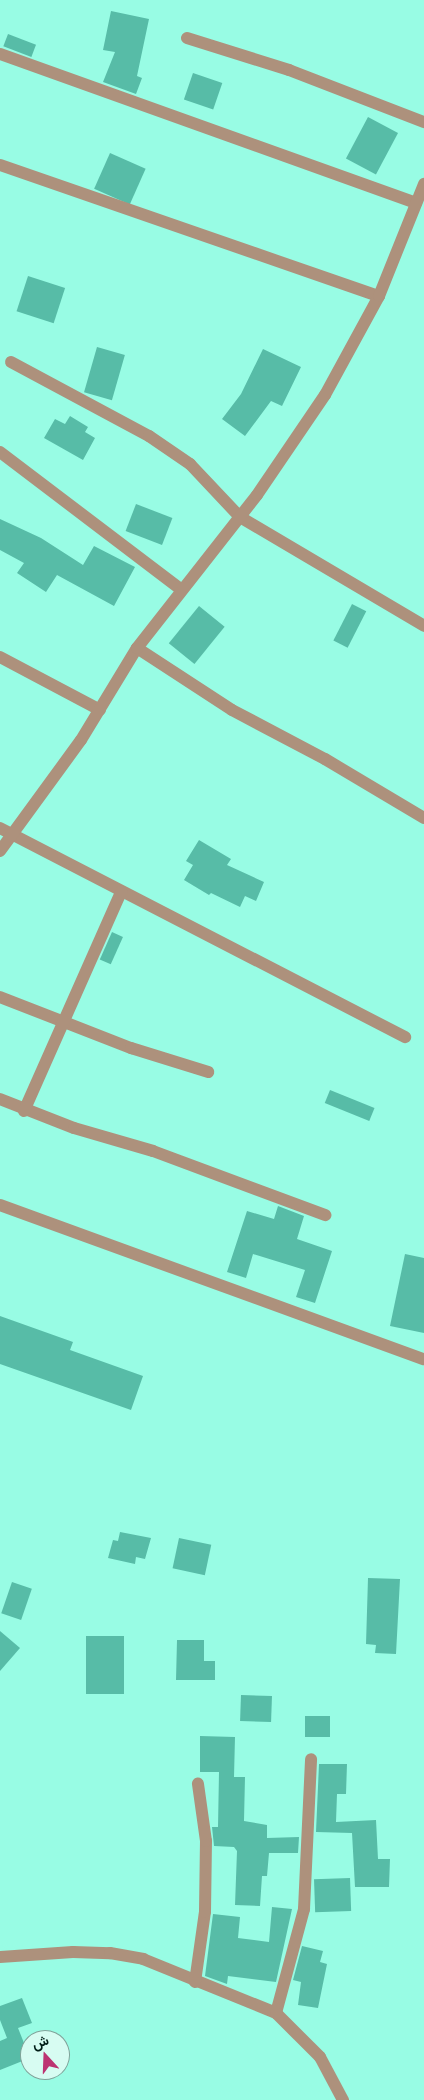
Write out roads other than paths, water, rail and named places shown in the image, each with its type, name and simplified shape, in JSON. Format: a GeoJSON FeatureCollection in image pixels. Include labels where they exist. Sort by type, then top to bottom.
{"type":"FeatureCollection","features":[{"type":"Feature","properties":{"kind":"street"},"geometry":{"type":"LineString","coordinates":[[187,38],[289,70],[424,122]]}},
{"type":"Feature","properties":{"kind":"street"},"geometry":{"type":"LineString","coordinates":[[0,54],[416,203]]}},
{"type":"Feature","properties":{"kind":"street"},"geometry":{"type":"LineString","coordinates":[[0,165],[379,296]]}},
{"type":"Feature","properties":{"kind":"street"},"geometry":{"type":"LineString","coordinates":[[0,851],[5,831],[100,710],[137,648],[240,517],[325,396],[379,296],[424,184]]}},
{"type":"Feature","properties":{"kind":"street"},"geometry":{"type":"LineString","coordinates":[[11,362],[149,436],[190,464],[240,517],[424,626]]}},
{"type":"Feature","properties":{"kind":"street"},"geometry":{"type":"LineString","coordinates":[[0,452],[182,590]]}},
{"type":"Feature","properties":{"kind":"street"},"geometry":{"type":"LineString","coordinates":[[137,648],[232,710],[325,759],[424,818]]}},
{"type":"Feature","properties":{"kind":"street"},"geometry":{"type":"LineString","coordinates":[[0,657],[100,710]]}},
{"type":"Feature","properties":{"kind":"street"},"geometry":{"type":"LineString","coordinates":[[5,831],[405,1037]]}},
{"type":"Feature","properties":{"kind":"street"},"geometry":{"type":"LineString","coordinates":[[24,1111],[66,1022],[121,892]]}},
{"type":"Feature","properties":{"kind":"street"},"geometry":{"type":"LineString","coordinates":[[0,997],[131,1048],[208,1072]]}},
{"type":"Feature","properties":{"kind":"street"},"geometry":{"type":"LineString","coordinates":[[0,1100],[24,1111],[154,1152],[325,1215]]}},
{"type":"Feature","properties":{"kind":"street"},"geometry":{"type":"LineString","coordinates":[[0,1205],[424,1359]]}},
{"type":"Feature","properties":{"kind":"street"},"geometry":{"type":"LineString","coordinates":[[276,2013],[304,1908],[312,1759]]}},
{"type":"Feature","properties":{"kind":"street"},"geometry":{"type":"LineString","coordinates":[[195,1982],[205,1912],[206,1841],[198,1784]]}},
{"type":"Feature","properties":{"kind":"street"},"geometry":{"type":"LineString","coordinates":[[0,1956],[110,1953],[143,1959],[195,1982],[276,2013],[320,2057],[343,2100]]}}]}
